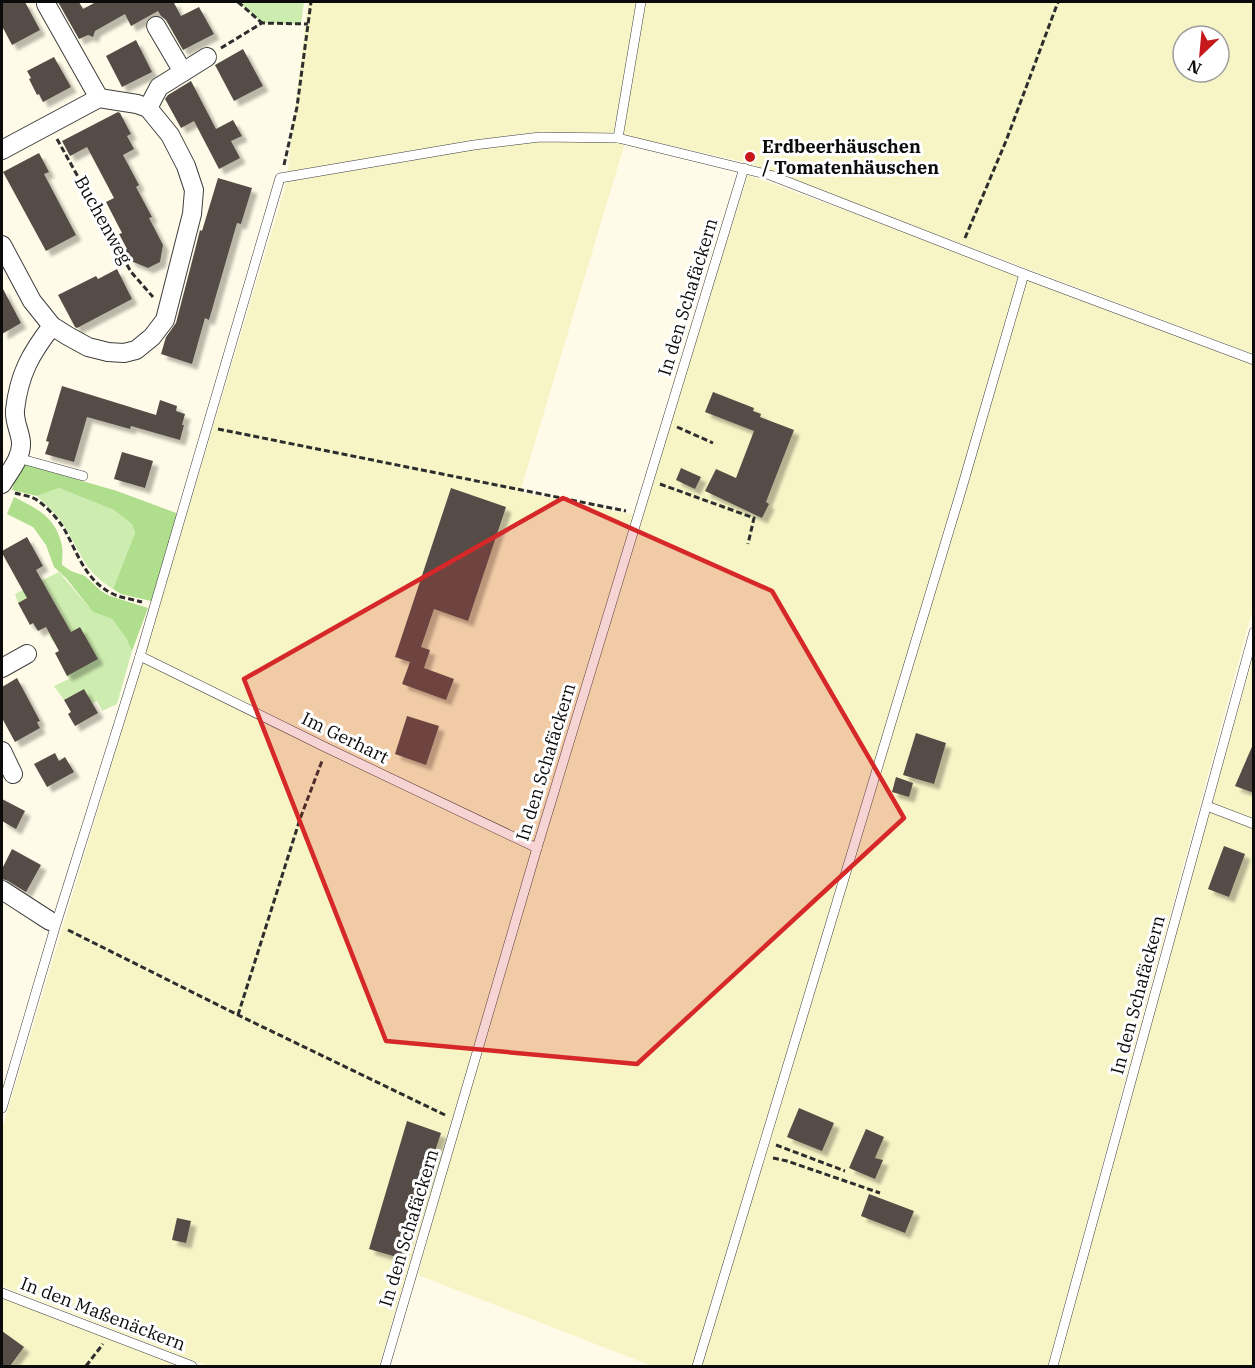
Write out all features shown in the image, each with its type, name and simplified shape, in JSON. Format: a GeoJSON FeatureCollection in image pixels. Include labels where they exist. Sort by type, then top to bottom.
{"type":"FeatureCollection","features":[{"type":"Feature","properties":{"kind":"street"},"geometry":{"type":"LineString","coordinates":[[46,4],[99,98]]}},
{"type":"Feature","properties":{"kind":"street"},"geometry":{"type":"LineString","coordinates":[[156,26],[183,72]]}},
{"type":"Feature","properties":{"kind":"street"},"geometry":{"type":"LineString","coordinates":[[148,108],[159,87],[207,57]]}},
{"type":"Feature","properties":{"kind":"street"},"geometry":{"type":"LineString","coordinates":[[2,150],[99,98],[137,104],[148,108],[170,135],[186,166],[194,190],[192,214],[165,320],[152,337],[136,350],[124,353],[88,347],[52,326],[32,301],[2,245]]}},
{"type":"Feature","properties":{"kind":"street"},"geometry":{"type":"LineString","coordinates":[[7,489],[21,443],[15,412],[18,390],[36,347],[52,326]]}},
{"type":"Feature","properties":{"kind":"street"},"geometry":{"type":"LineString","coordinates":[[2,668],[27,654]]}},
{"type":"Feature","properties":{"kind":"street"},"geometry":{"type":"LineString","coordinates":[[2,751],[12,774]]}},
{"type":"Feature","properties":{"kind":"street"},"geometry":{"type":"LineString","coordinates":[[2,890],[53,923]]}},
{"type":"Feature","properties":{"kind":"lane"},"geometry":{"type":"LineString","coordinates":[[618,138],[641,2]]}},
{"type":"Feature","properties":{"kind":"lane"},"geometry":{"type":"LineString","coordinates":[[2,1108],[53,923],[140,656],[280,178],[540,137],[618,138],[770,175],[1254,360]]}},
{"type":"Feature","properties":{"kind":"lane","name":"In den Schafäckern"},"geometry":{"type":"LineString","coordinates":[[385,1366],[537,848],[744,168]]}},
{"type":"Feature","properties":{"kind":"lane"},"geometry":{"type":"LineString","coordinates":[[698,1366],[1024,274]]}},
{"type":"Feature","properties":{"kind":"lane"},"geometry":{"type":"LineString","coordinates":[[18,458],[83,476]]}},
{"type":"Feature","properties":{"kind":"lane","name":"In den Schafäckern"},"geometry":{"type":"LineString","coordinates":[[1053,1366],[1254,632]]}},
{"type":"Feature","properties":{"kind":"lane","name":"Im Gerhart"},"geometry":{"type":"LineString","coordinates":[[140,656],[537,848]]}},
{"type":"Feature","properties":{"kind":"lane"},"geometry":{"type":"LineString","coordinates":[[1207,807],[1254,824]]}},
{"type":"Feature","properties":{"kind":"lane","name":"In den Maßenäckern"},"geometry":{"type":"LineString","coordinates":[[2,1293],[192,1366]]}},
{"type":"Feature","properties":{"kind":"path"},"geometry":{"type":"LineString","coordinates":[[238,2],[262,23]]}},
{"type":"Feature","properties":{"kind":"path"},"geometry":{"type":"LineString","coordinates":[[280,178],[297,107],[311,2]]}},
{"type":"Feature","properties":{"kind":"path"},"geometry":{"type":"LineString","coordinates":[[960,248],[1006,141],[1058,2]]}},
{"type":"Feature","properties":{"kind":"path"},"geometry":{"type":"LineString","coordinates":[[207,57],[262,23],[308,24]]}},
{"type":"Feature","properties":{"kind":"path","name":"Buchenweg"},"geometry":{"type":"LineString","coordinates":[[46,126],[55,135],[131,272],[157,301],[169,304]]}},
{"type":"Feature","properties":{"kind":"path"},"geometry":{"type":"LineString","coordinates":[[667,423],[713,443]]}},
{"type":"Feature","properties":{"kind":"path"},"geometry":{"type":"LineString","coordinates":[[208,426],[639,514]]}},
{"type":"Feature","properties":{"kind":"path"},"geometry":{"type":"LineString","coordinates":[[650,480],[754,518],[748,544]]}},
{"type":"Feature","properties":{"kind":"path"},"geometry":{"type":"LineString","coordinates":[[7,489],[35,499],[52,513],[62,526],[79,560],[90,576],[104,589],[113,594],[155,606]]}},
{"type":"Feature","properties":{"kind":"path"},"geometry":{"type":"LineString","coordinates":[[238,1016],[300,819],[327,748]]}},
{"type":"Feature","properties":{"kind":"path"},"geometry":{"type":"LineString","coordinates":[[53,923],[238,1016],[458,1121]]}},
{"type":"Feature","properties":{"kind":"path"},"geometry":{"type":"LineString","coordinates":[[765,1142],[845,1170]]}},
{"type":"Feature","properties":{"kind":"path"},"geometry":{"type":"LineString","coordinates":[[759,1160],[774,1158],[787,1161],[880,1193]]}},
{"type":"Feature","properties":{"kind":"path"},"geometry":{"type":"LineString","coordinates":[[86,1366],[110,1335]]}},
{"type":"Feature","properties":{"kind":"highlighted area"},"geometry":{"type":"Polygon","coordinates":[[[563,498],[772,591],[904,818],[637,1064],[386,1041],[244,679],[563,498]]]}},
{"type":"Feature","properties":{"kind":"shaded area"},"geometry":{"type":"Polygon","coordinates":[[[308,2],[1253,2],[1253,354],[745,162],[627,136],[520,492],[634,515],[379,1366],[207,1366],[2,1286],[2,1129],[286,184],[308,2]]]}},
{"type":"Feature","properties":{"kind":"shaded area"},"geometry":{"type":"Polygon","coordinates":[[[748,175],[960,252],[1253,364],[1253,608],[1048,1366],[652,1366],[418,1275],[459,1123],[668,426],[748,175]]]}},
{"type":"Feature","properties":{"kind":"shaded area"},"geometry":{"type":"Polygon","coordinates":[[[1253,656],[1253,1366],[1056,1366],[1253,656]]]}},
{"type":"Feature","properties":{"kind":"shaded area"},"geometry":{"type":"Polygon","coordinates":[[[2,1297],[180,1366],[2,1366],[2,1297]]]}},
{"type":"Feature","properties":{"kind":"green space"},"geometry":{"type":"Polygon","coordinates":[[[238,2],[304,2],[301,24],[262,23],[238,2]]]}},
{"type":"Feature","properties":{"kind":"green space"},"geometry":{"type":"Polygon","coordinates":[[[20,463],[117,491],[179,514],[151,601],[121,594],[113,589],[135,533],[132,524],[114,510],[59,488],[37,496],[12,490],[20,463]]]}},
{"type":"Feature","properties":{"kind":"green space"},"geometry":{"type":"Polygon","coordinates":[[[59,488],[114,510],[132,524],[135,533],[113,589],[89,568],[62,523],[37,496],[59,488]]]}},
{"type":"Feature","properties":{"kind":"green space"},"geometry":{"type":"Polygon","coordinates":[[[14,497],[38,510],[51,521],[62,546],[62,565],[85,576],[110,596],[148,608],[132,651],[126,638],[112,619],[93,612],[66,578],[54,567],[46,545],[33,527],[7,514],[14,497]]]}},
{"type":"Feature","properties":{"kind":"green space"},"geometry":{"type":"Polygon","coordinates":[[[59,572],[93,612],[112,619],[126,638],[132,651],[117,704],[102,711],[97,701],[92,703],[84,689],[64,700],[54,686],[69,679],[67,676],[85,637],[80,627],[53,642],[49,635],[56,631],[51,624],[63,617],[46,587],[18,603],[15,594],[59,572]]]}},
{"type":"Feature","properties":{"kind":"building"},"geometry":{"type":"Polygon","coordinates":[[[2,2],[25,2],[40,30],[12,45],[2,26],[2,2]]]}},
{"type":"Feature","properties":{"kind":"building"},"geometry":{"type":"Polygon","coordinates":[[[58,2],[79,2],[83,9],[96,2],[177,2],[174,3],[181,16],[199,7],[214,34],[183,50],[166,20],[158,11],[131,26],[125,14],[95,31],[93,37],[88,35],[79,39],[58,2]]]}},
{"type":"Feature","properties":{"kind":"building"},"geometry":{"type":"Polygon","coordinates":[[[136,40],[152,72],[122,87],[106,56],[136,40]]]}},
{"type":"Feature","properties":{"kind":"building"},"geometry":{"type":"Polygon","coordinates":[[[243,49],[263,86],[234,101],[215,65],[243,49]]]}},
{"type":"Feature","properties":{"kind":"building"},"geometry":{"type":"Polygon","coordinates":[[[54,57],[71,87],[43,102],[39,94],[37,95],[27,71],[54,57]]]}},
{"type":"Feature","properties":{"kind":"building"},"geometry":{"type":"Polygon","coordinates":[[[191,81],[216,129],[233,120],[242,136],[231,141],[240,158],[219,169],[194,121],[181,128],[165,99],[191,81]]]}},
{"type":"Feature","properties":{"kind":"building"},"geometry":{"type":"Polygon","coordinates":[[[118,112],[131,134],[127,136],[134,149],[123,155],[139,185],[136,187],[152,217],[149,218],[163,245],[160,262],[148,268],[131,261],[125,250],[127,249],[119,234],[122,233],[106,202],[114,198],[87,147],[70,156],[62,141],[118,112]]]}},
{"type":"Feature","properties":{"kind":"building"},"geometry":{"type":"Polygon","coordinates":[[[39,153],[49,172],[44,174],[76,235],[46,251],[3,172],[39,153]]]}},
{"type":"Feature","properties":{"kind":"building"},"geometry":{"type":"Polygon","coordinates":[[[218,178],[252,188],[241,224],[237,223],[209,320],[205,318],[192,364],[161,354],[166,337],[176,323],[200,230],[202,231],[218,178]]]}},
{"type":"Feature","properties":{"kind":"building"},"geometry":{"type":"Polygon","coordinates":[[[117,269],[132,299],[75,327],[58,295],[96,276],[98,279],[117,269]]]}},
{"type":"Feature","properties":{"kind":"building"},"geometry":{"type":"Polygon","coordinates":[[[2,287],[21,323],[2,334],[2,287]]]}},
{"type":"Feature","properties":{"kind":"building"},"geometry":{"type":"Polygon","coordinates":[[[62,386],[156,415],[160,400],[177,406],[176,411],[185,414],[180,440],[131,426],[130,429],[87,417],[74,462],[45,454],[49,442],[46,441],[62,386]]]}},
{"type":"Feature","properties":{"kind":"building"},"geometry":{"type":"Polygon","coordinates":[[[713,392],[754,408],[753,411],[761,414],[760,417],[794,430],[762,518],[705,491],[716,469],[736,478],[754,431],[705,412],[713,392]]]}},
{"type":"Feature","properties":{"kind":"building"},"geometry":{"type":"Polygon","coordinates":[[[122,452],[153,461],[145,488],[114,479],[122,452]]]}},
{"type":"Feature","properties":{"kind":"building"},"geometry":{"type":"Polygon","coordinates":[[[681,468],[701,477],[695,489],[676,480],[681,468]]]}},
{"type":"Feature","properties":{"kind":"building"},"geometry":{"type":"Polygon","coordinates":[[[451,488],[506,507],[468,621],[434,609],[421,647],[430,650],[424,668],[454,679],[446,700],[402,684],[410,662],[395,657],[451,488]]]}},
{"type":"Feature","properties":{"kind":"building"},"geometry":{"type":"Polygon","coordinates":[[[27,537],[43,566],[36,570],[71,632],[80,627],[98,659],[67,676],[55,653],[59,651],[46,627],[38,631],[33,623],[30,625],[18,603],[27,598],[2,553],[27,537]]]}},
{"type":"Feature","properties":{"kind":"building"},"geometry":{"type":"Polygon","coordinates":[[[17,678],[40,721],[37,722],[40,728],[15,742],[2,718],[2,687],[17,678]]]}},
{"type":"Feature","properties":{"kind":"building"},"geometry":{"type":"Polygon","coordinates":[[[84,689],[98,713],[75,726],[64,700],[84,689]]]}},
{"type":"Feature","properties":{"kind":"building"},"geometry":{"type":"Polygon","coordinates":[[[407,716],[439,726],[426,765],[395,754],[407,716]]]}},
{"type":"Feature","properties":{"kind":"building"},"geometry":{"type":"Polygon","coordinates":[[[916,733],[946,743],[934,784],[903,775],[916,733]]]}},
{"type":"Feature","properties":{"kind":"building"},"geometry":{"type":"Polygon","coordinates":[[[1254,742],[1254,793],[1235,786],[1254,742]]]}},
{"type":"Feature","properties":{"kind":"building"},"geometry":{"type":"Polygon","coordinates":[[[55,753],[59,761],[65,757],[74,772],[47,787],[34,764],[55,753]]]}},
{"type":"Feature","properties":{"kind":"building"},"geometry":{"type":"Polygon","coordinates":[[[896,777],[913,783],[909,797],[892,792],[896,777]]]}},
{"type":"Feature","properties":{"kind":"building"},"geometry":{"type":"Polygon","coordinates":[[[2,799],[25,811],[16,829],[2,821],[2,799]]]}},
{"type":"Feature","properties":{"kind":"building"},"geometry":{"type":"Polygon","coordinates":[[[1224,846],[1245,854],[1229,897],[1208,889],[1224,846]]]}},
{"type":"Feature","properties":{"kind":"building"},"geometry":{"type":"Polygon","coordinates":[[[12,849],[41,865],[26,892],[2,879],[2,869],[12,849]]]}},
{"type":"Feature","properties":{"kind":"building"},"geometry":{"type":"Polygon","coordinates":[[[799,1108],[834,1123],[822,1151],[787,1137],[799,1108]]]}},
{"type":"Feature","properties":{"kind":"building"},"geometry":{"type":"Polygon","coordinates":[[[407,1121],[441,1133],[400,1258],[369,1249],[407,1121]]]}},
{"type":"Feature","properties":{"kind":"building"},"geometry":{"type":"Polygon","coordinates":[[[866,1129],[884,1137],[875,1158],[883,1160],[875,1179],[849,1168],[866,1129]]]}},
{"type":"Feature","properties":{"kind":"building"},"geometry":{"type":"Polygon","coordinates":[[[869,1194],[914,1211],[905,1233],[861,1216],[869,1194]]]}},
{"type":"Feature","properties":{"kind":"building"},"geometry":{"type":"Polygon","coordinates":[[[177,1218],[191,1221],[186,1243],[172,1240],[177,1218]]]}},
{"type":"Feature","properties":{"kind":"building"},"geometry":{"type":"Polygon","coordinates":[[[2,1331],[24,1347],[10,1366],[2,1366],[2,1331]]]}},
{"type":"Feature","properties":{"kind":"place","name":"Erdbeerhäuschen / Tomatenhäuschen"},"geometry":{"type":"Point","coordinates":[750,157]}}]}
